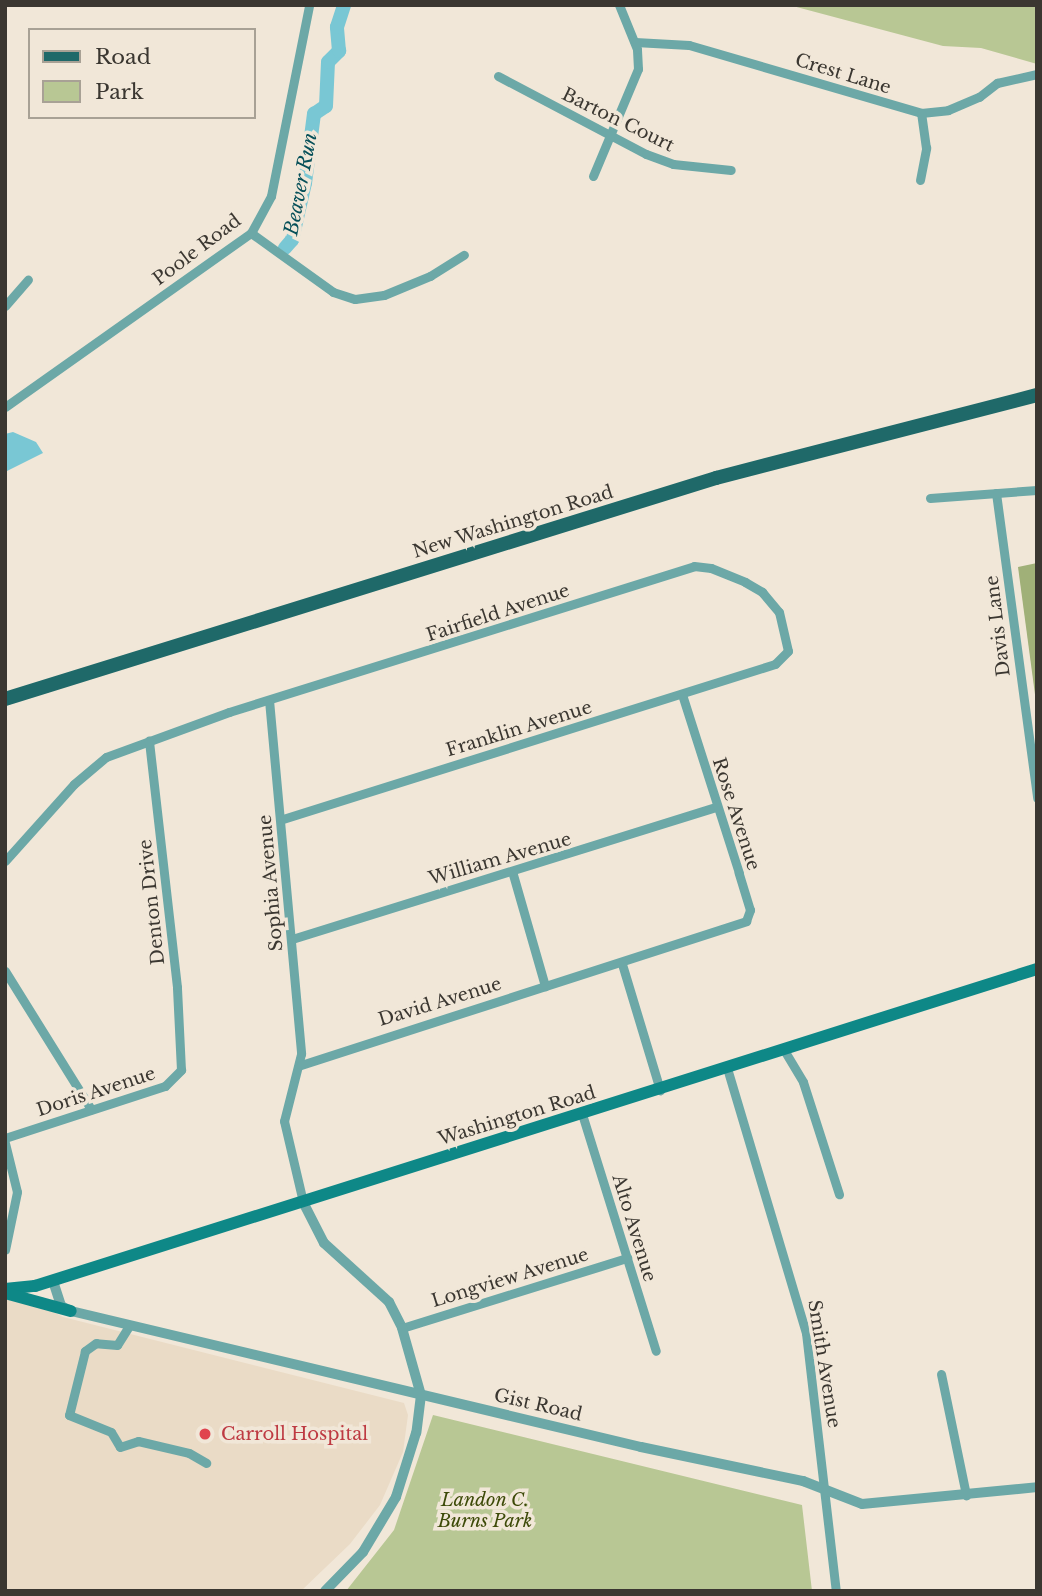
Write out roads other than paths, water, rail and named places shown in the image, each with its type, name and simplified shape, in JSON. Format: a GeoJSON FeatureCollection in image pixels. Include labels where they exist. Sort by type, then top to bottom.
{"type":"FeatureCollection","features":[{"type":"Feature","properties":{"kind":"main road","name":"New Washington Road"},"geometry":{"type":"LineString","coordinates":[[5,699],[716,478],[1037,395]]}},
{"type":"Feature","properties":{"kind":"main road","name":"Washington Road"},"geometry":{"type":"LineString","coordinates":[[5,1291],[53,1281],[1037,969]]}},
{"type":"Feature","properties":{"kind":"main road"},"geometry":{"type":"LineString","coordinates":[[5,1291],[71,1311]]}},
{"type":"Feature","properties":{"kind":"street","name":"Poole Road"},"geometry":{"type":"LineString","coordinates":[[5,407],[251,233],[271,196],[309,5]]}},
{"type":"Feature","properties":{"kind":"street"},"geometry":{"type":"LineString","coordinates":[[593,176],[638,69],[635,42],[619,5]]}},
{"type":"Feature","properties":{"kind":"street","name":"Crest Lane"},"geometry":{"type":"LineString","coordinates":[[635,42],[689,45],[921,113],[948,110],[979,97],[997,83],[1037,75]]}},
{"type":"Feature","properties":{"kind":"street","name":"Barton Court"},"geometry":{"type":"LineString","coordinates":[[498,76],[610,136],[673,164],[731,170]]}},
{"type":"Feature","properties":{"kind":"street"},"geometry":{"type":"LineString","coordinates":[[920,180],[926,148],[921,113]]}},
{"type":"Feature","properties":{"kind":"street"},"geometry":{"type":"LineString","coordinates":[[251,233],[333,292],[355,299],[384,295],[430,276],[464,255]]}},
{"type":"Feature","properties":{"kind":"street"},"geometry":{"type":"LineString","coordinates":[[5,306],[28,280]]}},
{"type":"Feature","properties":{"kind":"street"},"geometry":{"type":"LineString","coordinates":[[930,498],[1037,490]]}},
{"type":"Feature","properties":{"kind":"street","name":"Davis Lane"},"geometry":{"type":"LineString","coordinates":[[996,494],[1037,797]]}},
{"type":"Feature","properties":{"kind":"street","name":"Fairfield Avenue"},"geometry":{"type":"LineString","coordinates":[[5,861],[93,766],[120,750],[269,700],[694,566],[711,568],[745,582],[775,604],[788,651],[782,661],[764,668]]}},
{"type":"Feature","properties":{"kind":"street","name":"Franklin Avenue"},"geometry":{"type":"LineString","coordinates":[[283,819],[764,668]]}},
{"type":"Feature","properties":{"kind":"street","name":"Rose Avenue"},"geometry":{"type":"LineString","coordinates":[[682,694],[750,915],[724,930]]}},
{"type":"Feature","properties":{"kind":"street","name":"Sophia Avenue"},"geometry":{"type":"LineString","coordinates":[[269,700],[283,819],[301,1065]]}},
{"type":"Feature","properties":{"kind":"street","name":"Denton Drive"},"geometry":{"type":"LineString","coordinates":[[149,741],[182,1061]]}},
{"type":"Feature","properties":{"kind":"street","name":"William Avenue"},"geometry":{"type":"LineString","coordinates":[[292,939],[717,807]]}},
{"type":"Feature","properties":{"kind":"street"},"geometry":{"type":"LineString","coordinates":[[512,871],[545,986]]}},
{"type":"Feature","properties":{"kind":"street","name":"David Avenue"},"geometry":{"type":"LineString","coordinates":[[301,1065],[724,930]]}},
{"type":"Feature","properties":{"kind":"street"},"geometry":{"type":"LineString","coordinates":[[622,964],[660,1090]]}},
{"type":"Feature","properties":{"kind":"street"},"geometry":{"type":"LineString","coordinates":[[5,971],[91,1109]]}},
{"type":"Feature","properties":{"kind":"street"},"geometry":{"type":"LineString","coordinates":[[784,1050],[803,1083],[839,1194]]}},
{"type":"Feature","properties":{"kind":"street","name":"Doris Avenue"},"geometry":{"type":"LineString","coordinates":[[5,1141],[91,1109],[164,1086],[179,1073],[182,1061]]}},
{"type":"Feature","properties":{"kind":"street"},"geometry":{"type":"LineString","coordinates":[[301,1065],[284,1121],[303,1202],[324,1243],[379,1289],[402,1328],[421,1395],[416,1433],[396,1497],[363,1552],[326,1591]]}},
{"type":"Feature","properties":{"kind":"street","name":"Smith Avenue"},"geometry":{"type":"LineString","coordinates":[[727,1068],[802,1315],[826,1490],[835,1591]]}},
{"type":"Feature","properties":{"kind":"street","name":"Alto Avenue"},"geometry":{"type":"LineString","coordinates":[[582,1114],[656,1351]]}},
{"type":"Feature","properties":{"kind":"street"},"geometry":{"type":"LineString","coordinates":[[5,1141],[17,1192],[5,1250]]}},
{"type":"Feature","properties":{"kind":"street","name":"Longview Avenue"},"geometry":{"type":"LineString","coordinates":[[402,1328],[626,1258]]}},
{"type":"Feature","properties":{"kind":"street"},"geometry":{"type":"LineString","coordinates":[[53,1281],[61,1306],[71,1311]]}},
{"type":"Feature","properties":{"kind":"street","name":"Gist Road"},"geometry":{"type":"LineString","coordinates":[[71,1311],[826,1490],[871,1505],[1037,1487]]}},
{"type":"Feature","properties":{"kind":"street"},"geometry":{"type":"LineString","coordinates":[[129,1326],[117,1345],[96,1343],[85,1351],[69,1415],[111,1432],[120,1447],[138,1441],[189,1453],[206,1463]]}},
{"type":"Feature","properties":{"kind":"street"},"geometry":{"type":"LineString","coordinates":[[942,1374],[966,1495]]}},
{"type":"Feature","properties":{"kind":"water"},"geometry":{"type":"Polygon","coordinates":[[[13,432],[36,442],[43,453],[5,472],[5,434],[13,432]]]}},
{"type":"Feature","properties":{"kind":"waterway","name":"Beaver Run"},"geometry":{"type":"LineString","coordinates":[[285,248],[292,240],[305,183],[314,114],[326,106],[328,62],[339,51],[337,27],[344,5]]}},
{"type":"Feature","properties":{"kind":"place","name":"Carroll Hospital"},"geometry":{"type":"Point","coordinates":[205,1434]}},
{"type":"Feature","properties":{"kind":"park label","name":"Landon C. Burns Park"},"geometry":{"type":"Point","coordinates":[485,1511]}}]}
